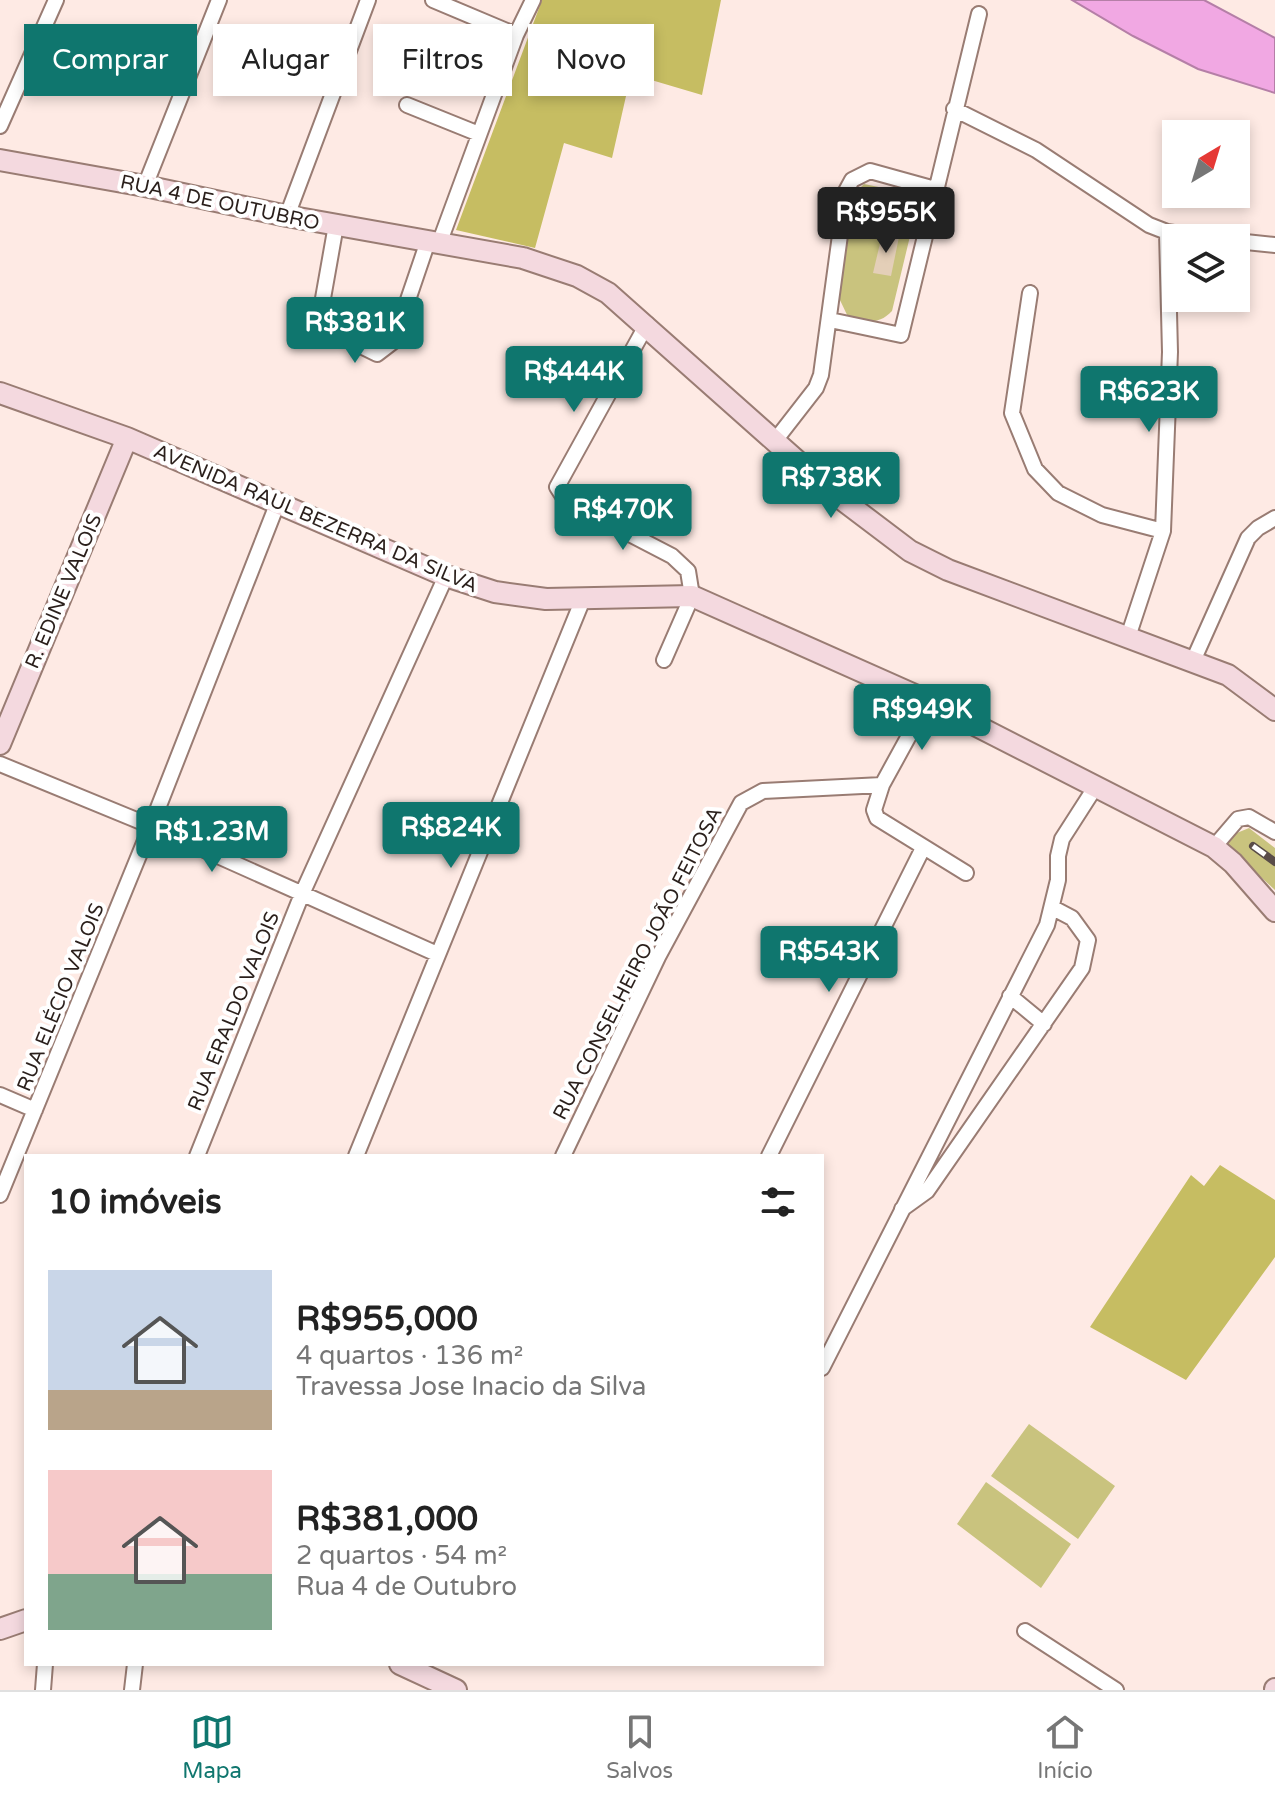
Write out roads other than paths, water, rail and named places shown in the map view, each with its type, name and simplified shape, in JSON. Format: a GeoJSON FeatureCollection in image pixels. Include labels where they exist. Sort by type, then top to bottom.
{"type":"FeatureCollection","features":[{"type":"Feature","properties":{"kind":"street"},"geometry":{"type":"LineString","coordinates":[[0,126],[7,89],[56,0]]}},
{"type":"Feature","properties":{"kind":"street"},"geometry":{"type":"LineString","coordinates":[[145,186],[219,0]]}},
{"type":"Feature","properties":{"kind":"street"},"geometry":{"type":"LineString","coordinates":[[287,216],[368,0]]}},
{"type":"Feature","properties":{"kind":"street"},"geometry":{"type":"LineString","coordinates":[[433,0],[516,35]]}},
{"type":"Feature","properties":{"kind":"street"},"geometry":{"type":"LineString","coordinates":[[336,225],[319,321],[324,328],[377,354],[394,341],[516,35],[533,0]]}},
{"type":"Feature","properties":{"kind":"street"},"geometry":{"type":"LineString","coordinates":[[830,320],[901,335],[979,14]]}},
{"type":"Feature","properties":{"kind":"street"},"geometry":{"type":"LineString","coordinates":[[407,105],[479,134]]}},
{"type":"Feature","properties":{"kind":"street"},"geometry":{"type":"LineString","coordinates":[[954,109],[1036,150],[1106,198],[1162,229]]}},
{"type":"Feature","properties":{"kind":"street","name":"RUA 4 DE OUTUBRO"},"geometry":{"type":"LineString","coordinates":[[0,160],[546,264],[591,282],[647,324],[694,372],[878,528],[934,564],[1228,675],[1275,710]]}},
{"type":"Feature","properties":{"kind":"street"},"geometry":{"type":"LineString","coordinates":[[774,442],[816,388],[830,320],[846,191],[852,180],[870,171],[935,189]]}},
{"type":"Feature","properties":{"kind":"street"},"geometry":{"type":"LineString","coordinates":[[1250,242],[1275,245]]}},
{"type":"Feature","properties":{"kind":"street"},"geometry":{"type":"LineString","coordinates":[[1030,293],[1012,413],[1035,469],[1058,493],[1102,515],[1163,531]]}},
{"type":"Feature","properties":{"kind":"street"},"geometry":{"type":"LineString","coordinates":[[1128,637],[1163,531],[1169,312]]}},
{"type":"Feature","properties":{"kind":"street"},"geometry":{"type":"LineString","coordinates":[[647,324],[558,480],[559,493],[566,501],[681,563],[688,571],[692,596],[664,660]]}},
{"type":"Feature","properties":{"kind":"street","name":"AVENIDA RAUL BEZERRA DA SILVA"},"geometry":{"type":"LineString","coordinates":[[0,393],[127,438],[446,576],[495,592],[546,599],[692,596],[928,701],[1214,847],[1233,863],[1275,911]]}},
{"type":"Feature","properties":{"kind":"street","name":"R. EDINE VALOIS"},"geometry":{"type":"LineString","coordinates":[[0,744],[127,438]]}},
{"type":"Feature","properties":{"kind":"street","name":"RUA ELÉCIO VALOIS"},"geometry":{"type":"LineString","coordinates":[[0,1195],[151,826],[278,502]]}},
{"type":"Feature","properties":{"kind":"street"},"geometry":{"type":"LineString","coordinates":[[1193,661],[1248,538],[1275,518]]}},
{"type":"Feature","properties":{"kind":"street","name":"RUA ERALDO VALOIS"},"geometry":{"type":"LineString","coordinates":[[198,1154],[302,894],[446,576]]}},
{"type":"Feature","properties":{"kind":"street"},"geometry":{"type":"LineString","coordinates":[[357,1154],[583,599]]}},
{"type":"Feature","properties":{"kind":"street"},"geometry":{"type":"LineString","coordinates":[[928,701],[882,785],[874,804],[877,818],[966,873]]}},
{"type":"Feature","properties":{"kind":"street"},"geometry":{"type":"LineString","coordinates":[[0,764],[151,826],[437,954]]}},
{"type":"Feature","properties":{"kind":"street","name":"RUA CONSELHEIRO JOÃO FEITOSA"},"geometry":{"type":"LineString","coordinates":[[564,1154],[658,957],[732,815],[754,794],[882,785]]}},
{"type":"Feature","properties":{"kind":"street"},"geometry":{"type":"LineString","coordinates":[[824,1364],[1053,908],[1062,839],[1096,786]]}},
{"type":"Feature","properties":{"kind":"street"},"geometry":{"type":"LineString","coordinates":[[1214,847],[1238,819],[1249,817],[1275,832]]}},
{"type":"Feature","properties":{"kind":"street"},"geometry":{"type":"LineString","coordinates":[[770,1154],[923,848]]}},
{"type":"Feature","properties":{"kind":"street"},"geometry":{"type":"LineString","coordinates":[[899,1212],[927,1191],[1082,968],[1088,940],[1072,918],[1053,908]]}},
{"type":"Feature","properties":{"kind":"street"},"geometry":{"type":"LineString","coordinates":[[1010,996],[1044,1024]]}},
{"type":"Feature","properties":{"kind":"street"},"geometry":{"type":"LineString","coordinates":[[0,1095],[35,1110]]}},
{"type":"Feature","properties":{"kind":"street"},"geometry":{"type":"LineString","coordinates":[[0,1629],[24,1621]]}},
{"type":"Feature","properties":{"kind":"street"},"geometry":{"type":"LineString","coordinates":[[1025,1631],[1116,1690]]}},
{"type":"Feature","properties":{"kind":"street"},"geometry":{"type":"LineString","coordinates":[[43,1690],[45,1666]]}},
{"type":"Feature","properties":{"kind":"street"},"geometry":{"type":"LineString","coordinates":[[132,1690],[135,1666]]}},
{"type":"Feature","properties":{"kind":"street"},"geometry":{"type":"LineString","coordinates":[[404,1666],[456,1690]]}},
{"type":"Feature","properties":{"kind":"railway"},"geometry":{"type":"LineString","coordinates":[[1253,846],[1275,862]]}}]}
